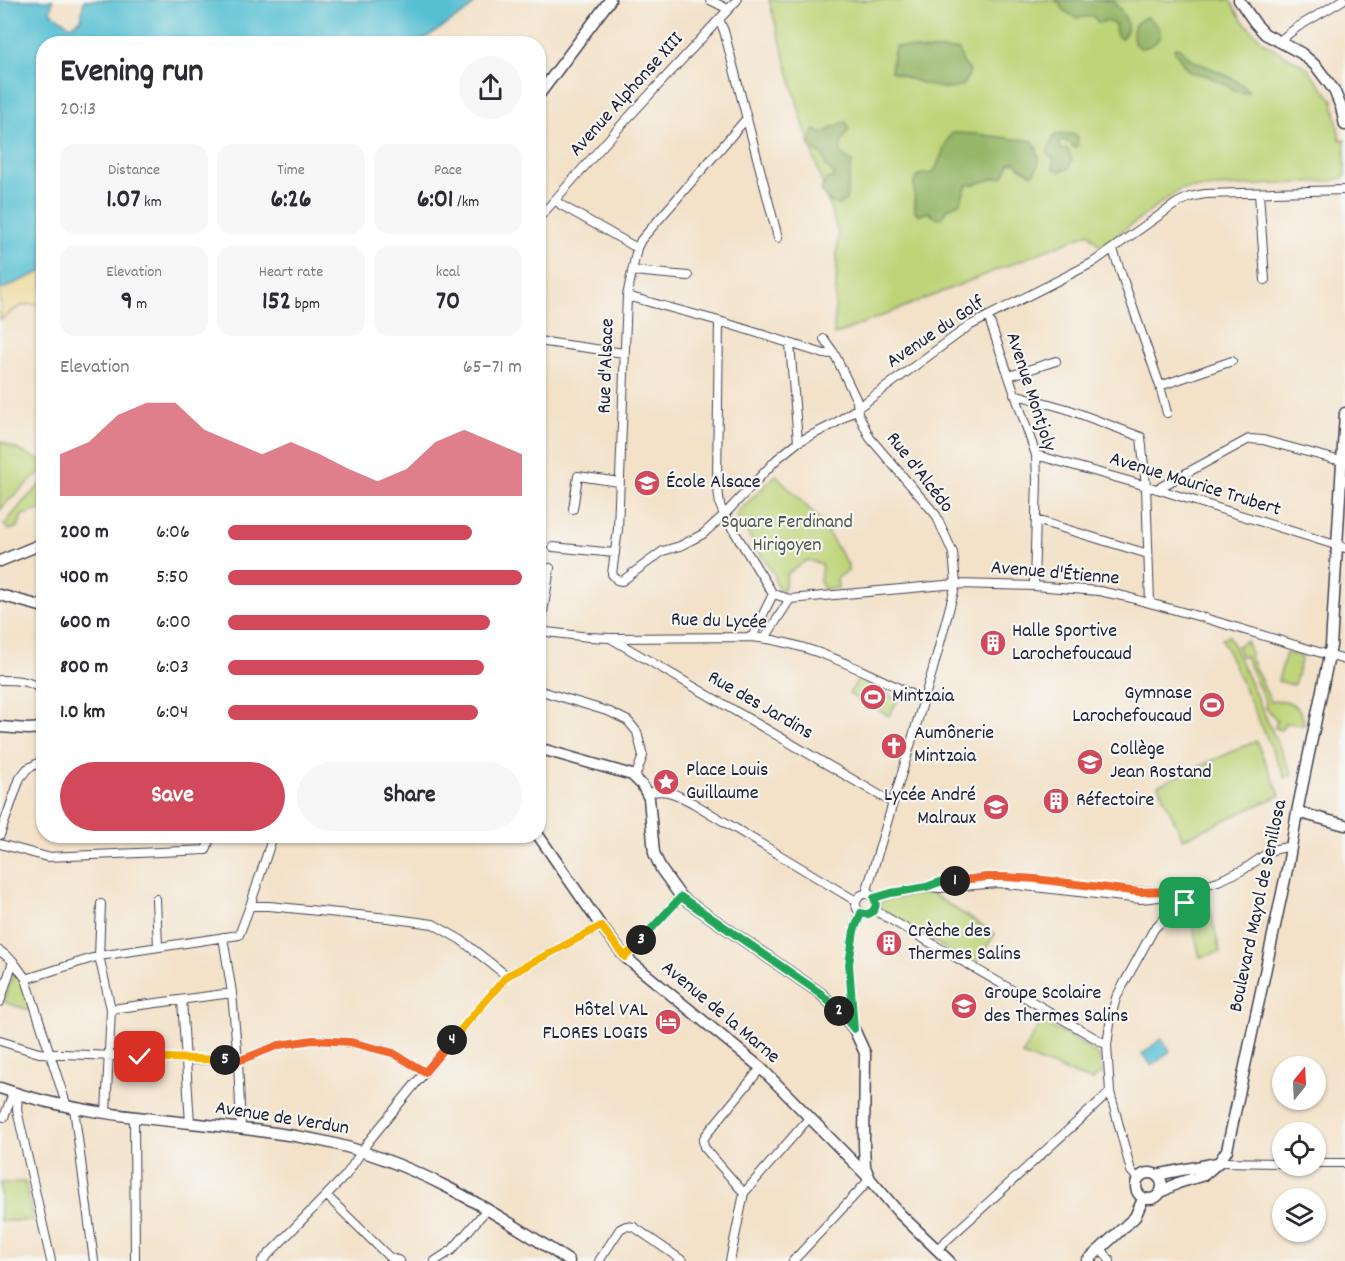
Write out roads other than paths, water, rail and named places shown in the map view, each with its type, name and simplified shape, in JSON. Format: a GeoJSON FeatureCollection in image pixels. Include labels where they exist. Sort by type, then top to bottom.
{"type":"FeatureCollection","features":[{"type":"Feature","properties":{"kind":"main road"},"geometry":{"type":"LineString","coordinates":[[546,85],[610,0]]}},
{"type":"Feature","properties":{"kind":"main road"},"geometry":{"type":"LineString","coordinates":[[1239,0],[1265,34],[1301,53],[1316,66],[1334,90],[1345,124]]}},
{"type":"Feature","properties":{"kind":"main road","name":"Boulevard Mayol de Senillosa"},"geometry":{"type":"LineString","coordinates":[[1219,1162],[1227,1150],[1292,846],[1329,656],[1341,547],[1345,413]]}},
{"type":"Feature","properties":{"kind":"main road"},"geometry":{"type":"LineString","coordinates":[[0,561],[36,546]]}},
{"type":"Feature","properties":{"kind":"main road"},"geometry":{"type":"LineString","coordinates":[[0,595],[36,605]]}},
{"type":"Feature","properties":{"kind":"main road"},"geometry":{"type":"LineString","coordinates":[[0,727],[36,728]]}},
{"type":"Feature","properties":{"kind":"main road"},"geometry":{"type":"LineString","coordinates":[[546,750],[633,776],[646,793],[650,808],[654,853],[661,869],[681,897],[820,993],[854,1029],[865,1053],[864,1145],[865,1167],[870,1179]]}},
{"type":"Feature","properties":{"kind":"main road"},"geometry":{"type":"LineString","coordinates":[[1297,812],[1345,825]]}},
{"type":"Feature","properties":{"kind":"main road","name":"Avenue de la Marne"},"geometry":{"type":"LineString","coordinates":[[544,843],[625,957],[761,1068],[948,1261]]}},
{"type":"Feature","properties":{"kind":"main road","name":"Avenue de Verdun"},"geometry":{"type":"LineString","coordinates":[[0,1088],[71,1107],[134,1118],[241,1128],[317,1140],[362,1152],[437,1182],[487,1209],[569,1261]]}},
{"type":"Feature","properties":{"kind":"main road"},"geometry":{"type":"LineString","coordinates":[[845,1154],[859,1152],[864,1145]]}},
{"type":"Feature","properties":{"kind":"main road"},"geometry":{"type":"LineString","coordinates":[[1219,1162],[1204,1175],[1161,1192],[1152,1200],[1143,1199],[1136,1190],[1137,1179],[1148,1173],[1156,1175],[1219,1162]]}},
{"type":"Feature","properties":{"kind":"main road"},"geometry":{"type":"LineString","coordinates":[[1156,1175],[1162,1184],[1161,1192]]}},
{"type":"Feature","properties":{"kind":"main road"},"geometry":{"type":"LineString","coordinates":[[1087,1261],[1135,1217],[1143,1199]]}},
{"type":"Feature","properties":{"kind":"street"},"geometry":{"type":"LineString","coordinates":[[710,0],[727,10]]}},
{"type":"Feature","properties":{"kind":"street","name":"Avenue Alphonse XIII"},"geometry":{"type":"LineString","coordinates":[[546,208],[737,0]]}},
{"type":"Feature","properties":{"kind":"street"},"geometry":{"type":"LineString","coordinates":[[1278,42],[1296,28],[1343,0]]}},
{"type":"Feature","properties":{"kind":"street"},"geometry":{"type":"LineString","coordinates":[[719,19],[778,238]]}},
{"type":"Feature","properties":{"kind":"street"},"geometry":{"type":"LineString","coordinates":[[555,200],[561,206],[637,248],[641,240],[747,118]]}},
{"type":"Feature","properties":{"kind":"street","name":"Avenue du Golf"},"geometry":{"type":"LineString","coordinates":[[617,580],[622,581],[663,551],[680,546],[703,534],[777,459],[798,442],[834,424],[969,326],[1092,263],[1177,203],[1190,197],[1205,195],[1345,190]]}},
{"type":"Feature","properties":{"kind":"street"},"geometry":{"type":"LineString","coordinates":[[1259,193],[1264,280]]}},
{"type":"Feature","properties":{"kind":"street","name":"Rue d'Alsace"},"geometry":{"type":"LineString","coordinates":[[617,580],[612,574],[618,529],[627,296],[637,248]]}},
{"type":"Feature","properties":{"kind":"street"},"geometry":{"type":"LineString","coordinates":[[1113,250],[1160,386],[1167,413]]}},
{"type":"Feature","properties":{"kind":"street"},"geometry":{"type":"LineString","coordinates":[[633,271],[688,276]]}},
{"type":"Feature","properties":{"kind":"street"},"geometry":{"type":"LineString","coordinates":[[627,296],[719,321],[824,354],[834,353]]}},
{"type":"Feature","properties":{"kind":"street","name":"Avenue Montjoly"},"geometry":{"type":"LineString","coordinates":[[988,316],[1036,455],[1034,586]]}},
{"type":"Feature","properties":{"kind":"street"},"geometry":{"type":"LineString","coordinates":[[719,321],[717,481],[720,505],[773,594],[752,637]]}},
{"type":"Feature","properties":{"kind":"street","name":"Rue d'Alcédo"},"geometry":{"type":"LineString","coordinates":[[824,339],[834,353],[859,407],[858,413],[870,438],[936,514],[953,553],[956,584],[866,893]]}},
{"type":"Feature","properties":{"kind":"street"},"geometry":{"type":"LineString","coordinates":[[546,342],[624,353]]}},
{"type":"Feature","properties":{"kind":"street"},"geometry":{"type":"LineString","coordinates":[[790,344],[798,442]]}},
{"type":"Feature","properties":{"kind":"street"},"geometry":{"type":"LineString","coordinates":[[1009,376],[1056,361]]}},
{"type":"Feature","properties":{"kind":"street"},"geometry":{"type":"LineString","coordinates":[[1160,386],[1232,361]]}},
{"type":"Feature","properties":{"kind":"street"},"geometry":{"type":"LineString","coordinates":[[1014,394],[1067,409],[1141,436],[1146,486],[1150,603]]}},
{"type":"Feature","properties":{"kind":"street"},"geometry":{"type":"LineString","coordinates":[[1157,489],[1249,439],[1263,440],[1344,462]]}},
{"type":"Feature","properties":{"kind":"street","name":"Avenue Maurice Trubert"},"geometry":{"type":"LineString","coordinates":[[1036,455],[1157,489],[1341,547]]}},
{"type":"Feature","properties":{"kind":"street"},"geometry":{"type":"LineString","coordinates":[[573,509],[578,476],[620,482]]}},
{"type":"Feature","properties":{"kind":"street"},"geometry":{"type":"LineString","coordinates":[[1036,520],[1148,554]]}},
{"type":"Feature","properties":{"kind":"street"},"geometry":{"type":"LineString","coordinates":[[553,548],[615,553]]}},
{"type":"Feature","properties":{"kind":"street"},"geometry":{"type":"LineString","coordinates":[[546,591],[550,568]]}},
{"type":"Feature","properties":{"kind":"street","name":"Avenue d'Étienne"},"geometry":{"type":"LineString","coordinates":[[773,594],[790,599],[956,584],[1034,586],[1099,591],[1150,603],[1345,660]]}},
{"type":"Feature","properties":{"kind":"street"},"geometry":{"type":"LineString","coordinates":[[765,638],[790,599]]}},
{"type":"Feature","properties":{"kind":"street","name":"Rue du Lycée"},"geometry":{"type":"LineString","coordinates":[[546,632],[610,638],[765,638],[826,656],[864,671],[923,700]]}},
{"type":"Feature","properties":{"kind":"street","name":"Rue des Jardins"},"geometry":{"type":"LineString","coordinates":[[610,638],[893,802]]}},
{"type":"Feature","properties":{"kind":"street"},"geometry":{"type":"LineString","coordinates":[[0,680],[27,682],[36,685]]}},
{"type":"Feature","properties":{"kind":"street"},"geometry":{"type":"LineString","coordinates":[[546,692],[610,712],[628,721],[637,732],[643,756],[633,776]]}},
{"type":"Feature","properties":{"kind":"street"},"geometry":{"type":"LineString","coordinates":[[0,835],[20,778],[36,765]]}},
{"type":"Feature","properties":{"kind":"street"},"geometry":{"type":"LineString","coordinates":[[646,793],[658,790],[669,791],[693,803],[856,901]]}},
{"type":"Feature","properties":{"kind":"street"},"geometry":{"type":"LineString","coordinates":[[0,844],[47,857],[206,850],[208,843]]}},
{"type":"Feature","properties":{"kind":"street"},"geometry":{"type":"LineString","coordinates":[[26,979],[99,956],[239,935],[271,843]]}},
{"type":"Feature","properties":{"kind":"street"},"geometry":{"type":"LineString","coordinates":[[874,898],[940,882],[986,877],[1044,880],[1140,892],[1190,890],[1244,870],[1272,850],[1292,846]]}},
{"type":"Feature","properties":{"kind":"street"},"geometry":{"type":"LineString","coordinates":[[1137,1179],[1131,1171],[1110,1092],[1107,1045],[1111,1017],[1116,998],[1154,929],[1170,912],[1190,900],[1190,890]]}},
{"type":"Feature","properties":{"kind":"street"},"geometry":{"type":"LineString","coordinates":[[866,893],[874,898],[876,904],[870,914],[861,913],[856,908],[859,895],[866,893]]}},
{"type":"Feature","properties":{"kind":"street"},"geometry":{"type":"LineString","coordinates":[[625,957],[681,897]]}},
{"type":"Feature","properties":{"kind":"street"},"geometry":{"type":"LineString","coordinates":[[156,899],[158,947]]}},
{"type":"Feature","properties":{"kind":"street"},"geometry":{"type":"LineString","coordinates":[[101,904],[99,956],[111,1010],[106,1113]]}},
{"type":"Feature","properties":{"kind":"street"},"geometry":{"type":"LineString","coordinates":[[250,906],[376,916],[433,924],[461,940],[507,976]]}},
{"type":"Feature","properties":{"kind":"street"},"geometry":{"type":"LineString","coordinates":[[874,910],[1107,1045]]}},
{"type":"Feature","properties":{"kind":"street"},"geometry":{"type":"LineString","coordinates":[[854,1029],[849,964],[854,931],[861,913]]}},
{"type":"Feature","properties":{"kind":"street"},"geometry":{"type":"LineString","coordinates":[[262,1261],[346,1175],[425,1072],[507,976],[601,926]]}},
{"type":"Feature","properties":{"kind":"street"},"geometry":{"type":"LineString","coordinates":[[224,937],[232,993],[241,1128]]}},
{"type":"Feature","properties":{"kind":"street"},"geometry":{"type":"LineString","coordinates":[[0,951],[14,961],[26,979],[71,1107],[94,1261]]}},
{"type":"Feature","properties":{"kind":"street"},"geometry":{"type":"LineString","coordinates":[[0,1002],[14,961]]}},
{"type":"Feature","properties":{"kind":"street"},"geometry":{"type":"LineString","coordinates":[[111,1010],[232,993]]}},
{"type":"Feature","properties":{"kind":"street"},"geometry":{"type":"LineString","coordinates":[[182,1000],[190,1123]]}},
{"type":"Feature","properties":{"kind":"street"},"geometry":{"type":"LineString","coordinates":[[0,1041],[39,1053],[238,1061],[290,1043],[313,1040],[350,1042],[393,1053],[425,1072]]}},
{"type":"Feature","properties":{"kind":"street"},"geometry":{"type":"LineString","coordinates":[[744,1193],[704,1147],[703,1140],[761,1068]]}},
{"type":"Feature","properties":{"kind":"street"},"geometry":{"type":"LineString","coordinates":[[937,1248],[1110,1092]]}},
{"type":"Feature","properties":{"kind":"street"},"geometry":{"type":"LineString","coordinates":[[2,1118],[12,1096],[18,1094],[17,1110],[51,1261]]}},
{"type":"Feature","properties":{"kind":"street"},"geometry":{"type":"LineString","coordinates":[[2,1118],[17,1110]]}},
{"type":"Feature","properties":{"kind":"street"},"geometry":{"type":"LineString","coordinates":[[134,1118],[135,1261]]}},
{"type":"Feature","properties":{"kind":"street"},"geometry":{"type":"LineString","coordinates":[[730,1261],[744,1193],[809,1118]]}},
{"type":"Feature","properties":{"kind":"street"},"geometry":{"type":"LineString","coordinates":[[1219,1162],[1272,1163]]}},
{"type":"Feature","properties":{"kind":"street"},"geometry":{"type":"LineString","coordinates":[[1326,1163],[1345,1163]]}},
{"type":"Feature","properties":{"kind":"street"},"geometry":{"type":"LineString","coordinates":[[793,1261],[870,1179]]}},
{"type":"Feature","properties":{"kind":"street"},"geometry":{"type":"LineString","coordinates":[[327,1196],[389,1257],[400,1261]]}},
{"type":"Feature","properties":{"kind":"street"},"geometry":{"type":"LineString","coordinates":[[435,1261],[452,1250],[487,1209]]}},
{"type":"Feature","properties":{"kind":"street"},"geometry":{"type":"LineString","coordinates":[[599,1261],[620,1228],[630,1226],[683,1261]]}},
{"type":"Feature","properties":{"kind":"street"},"geometry":{"type":"LineString","coordinates":[[1101,1248],[1110,1261]]}},
{"type":"Feature","properties":{"kind":"water"},"geometry":{"type":"Polygon","coordinates":[[[0,0],[53,0],[50,12],[71,26],[81,19],[84,0],[478,0],[466,12],[429,36],[36,36],[36,274],[0,290],[0,0]]]}},
{"type":"Feature","properties":{"kind":"water"},"geometry":{"type":"Polygon","coordinates":[[[1161,1039],[1170,1051],[1152,1066],[1142,1054],[1161,1039]]]}},
{"type":"Feature","properties":{"kind":"place","name":"École Alsace"},"geometry":{"type":"Point","coordinates":[647,483]}},
{"type":"Feature","properties":{"kind":"place","name":"Halle Sportive Larochefoucaud"},"geometry":{"type":"Point","coordinates":[993,643]}},
{"type":"Feature","properties":{"kind":"place","name":"Mintzaia"},"geometry":{"type":"Point","coordinates":[873,697]}},
{"type":"Feature","properties":{"kind":"place","name":"Gymnase Larochefoucaud"},"geometry":{"type":"Point","coordinates":[1212,705]}},
{"type":"Feature","properties":{"kind":"place","name":"Aumônerie Mintzaia"},"geometry":{"type":"Point","coordinates":[894,746]}},
{"type":"Feature","properties":{"kind":"place","name":"Collège Jean Rostand"},"geometry":{"type":"Point","coordinates":[1090,762]}},
{"type":"Feature","properties":{"kind":"place","name":"Place Louis Guillaume"},"geometry":{"type":"Point","coordinates":[666,782]}},
{"type":"Feature","properties":{"kind":"place","name":"Réfectoire"},"geometry":{"type":"Point","coordinates":[1056,801]}},
{"type":"Feature","properties":{"kind":"place","name":"Lycée André Malraux"},"geometry":{"type":"Point","coordinates":[996,807]}},
{"type":"Feature","properties":{"kind":"place","name":"Crèche des Thermes Salins"},"geometry":{"type":"Point","coordinates":[889,943]}},
{"type":"Feature","properties":{"kind":"place","name":"Groupe Scolaire des Thermes Salins"},"geometry":{"type":"Point","coordinates":[964,1006]}},
{"type":"Feature","properties":{"kind":"place","name":"Hôtel VAL FLORES LOGIS"},"geometry":{"type":"Point","coordinates":[668,1022]}},
{"type":"Feature","properties":{"kind":"park label","name":"Square Ferdinand Hirigoyen"},"geometry":{"type":"Point","coordinates":[787,534]}}]}
